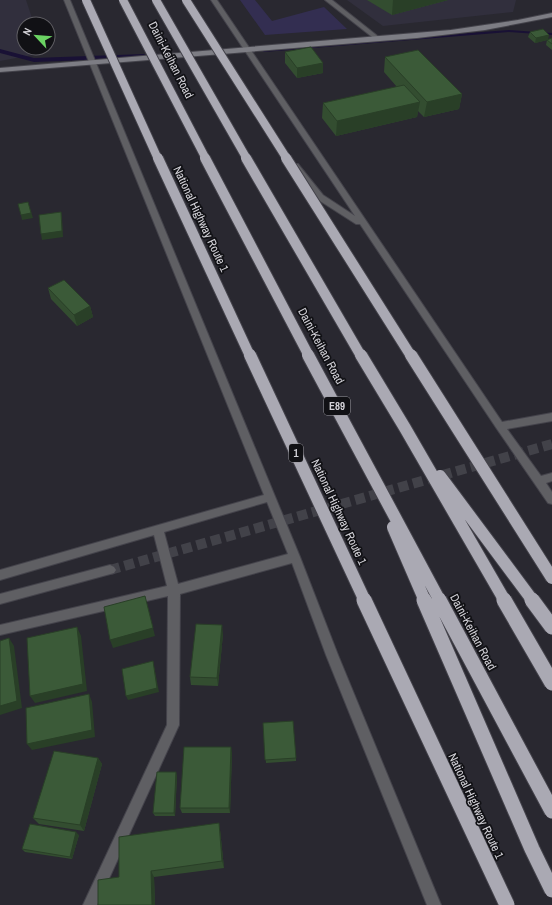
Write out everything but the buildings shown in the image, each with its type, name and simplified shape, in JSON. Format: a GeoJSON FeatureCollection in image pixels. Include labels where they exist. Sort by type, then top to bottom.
{"type":"FeatureCollection","features":[{"type":"Feature","properties":{"kind":"highway","name":"National Highway Route 1"},"geometry":{"type":"LineString","coordinates":[[86,0],[156,154],[507,905]]}},
{"type":"Feature","properties":{"kind":"highway","name":"Daini-Keihan Road"},"geometry":{"type":"LineString","coordinates":[[123,0],[285,310],[552,811]]}},
{"type":"Feature","properties":{"kind":"highway","name":"Daini-Keihan Road"},"geometry":{"type":"LineString","coordinates":[[156,0],[332,308],[405,428],[552,683]]}},
{"type":"Feature","properties":{"kind":"highway"},"geometry":{"type":"LineString","coordinates":[[186,0],[552,578]]}},
{"type":"Feature","properties":{"kind":"highway"},"geometry":{"type":"LineString","coordinates":[[405,428],[552,627]]}},
{"type":"Feature","properties":{"kind":"highway"},"geometry":{"type":"LineString","coordinates":[[359,447],[532,849],[552,890]]}},
{"type":"Feature","properties":{"kind":"street"},"geometry":{"type":"LineString","coordinates":[[67,0],[295,557],[332,656],[434,905]]}},
{"type":"Feature","properties":{"kind":"street"},"geometry":{"type":"LineString","coordinates":[[214,0],[363,224],[552,500]]}},
{"type":"Feature","properties":{"kind":"street"},"geometry":{"type":"LineString","coordinates":[[328,0],[378,39]]}},
{"type":"Feature","properties":{"kind":"street"},"geometry":{"type":"LineString","coordinates":[[0,70],[94,64],[491,28],[552,15]]}},
{"type":"Feature","properties":{"kind":"street"},"geometry":{"type":"LineString","coordinates":[[273,138],[320,197],[363,224]]}},
{"type":"Feature","properties":{"kind":"street"},"geometry":{"type":"LineString","coordinates":[[500,426],[552,417]]}},
{"type":"Feature","properties":{"kind":"street"},"geometry":{"type":"LineString","coordinates":[[539,481],[552,477]]}},
{"type":"Feature","properties":{"kind":"street"},"geometry":{"type":"LineString","coordinates":[[0,575],[270,497]]}},
{"type":"Feature","properties":{"kind":"street"},"geometry":{"type":"LineString","coordinates":[[90,905],[173,725],[174,590],[158,529]]}},
{"type":"Feature","properties":{"kind":"street"},"geometry":{"type":"LineString","coordinates":[[0,630],[174,590],[295,557]]}},
{"type":"Feature","properties":{"kind":"street"},"geometry":{"type":"LineString","coordinates":[[0,599],[110,570]]}},
{"type":"Feature","properties":{"kind":"shaded area"},"geometry":{"type":"Polygon","coordinates":[[[0,0],[26,0],[31,16],[16,16],[16,56],[28,56],[0,61],[0,0]]]}},
{"type":"Feature","properties":{"kind":"shaded area"},"geometry":{"type":"Polygon","coordinates":[[[240,0],[255,0],[272,21],[324,7],[347,29],[265,35],[240,0]]]}},
{"type":"Feature","properties":{"kind":"shaded area"},"geometry":{"type":"Polygon","coordinates":[[[347,0],[516,0],[513,12],[383,26],[347,0]]]}},
{"type":"Feature","properties":{"kind":"waterway"},"geometry":{"type":"LineString","coordinates":[[264,50],[509,31],[552,34]]}},
{"type":"Feature","properties":{"kind":"waterway"},"geometry":{"type":"LineString","coordinates":[[0,51],[34,60],[144,56]]}},
{"type":"Feature","properties":{"kind":"tunnel"},"geometry":{"type":"LineString","coordinates":[[110,570],[552,444]]}}]}
